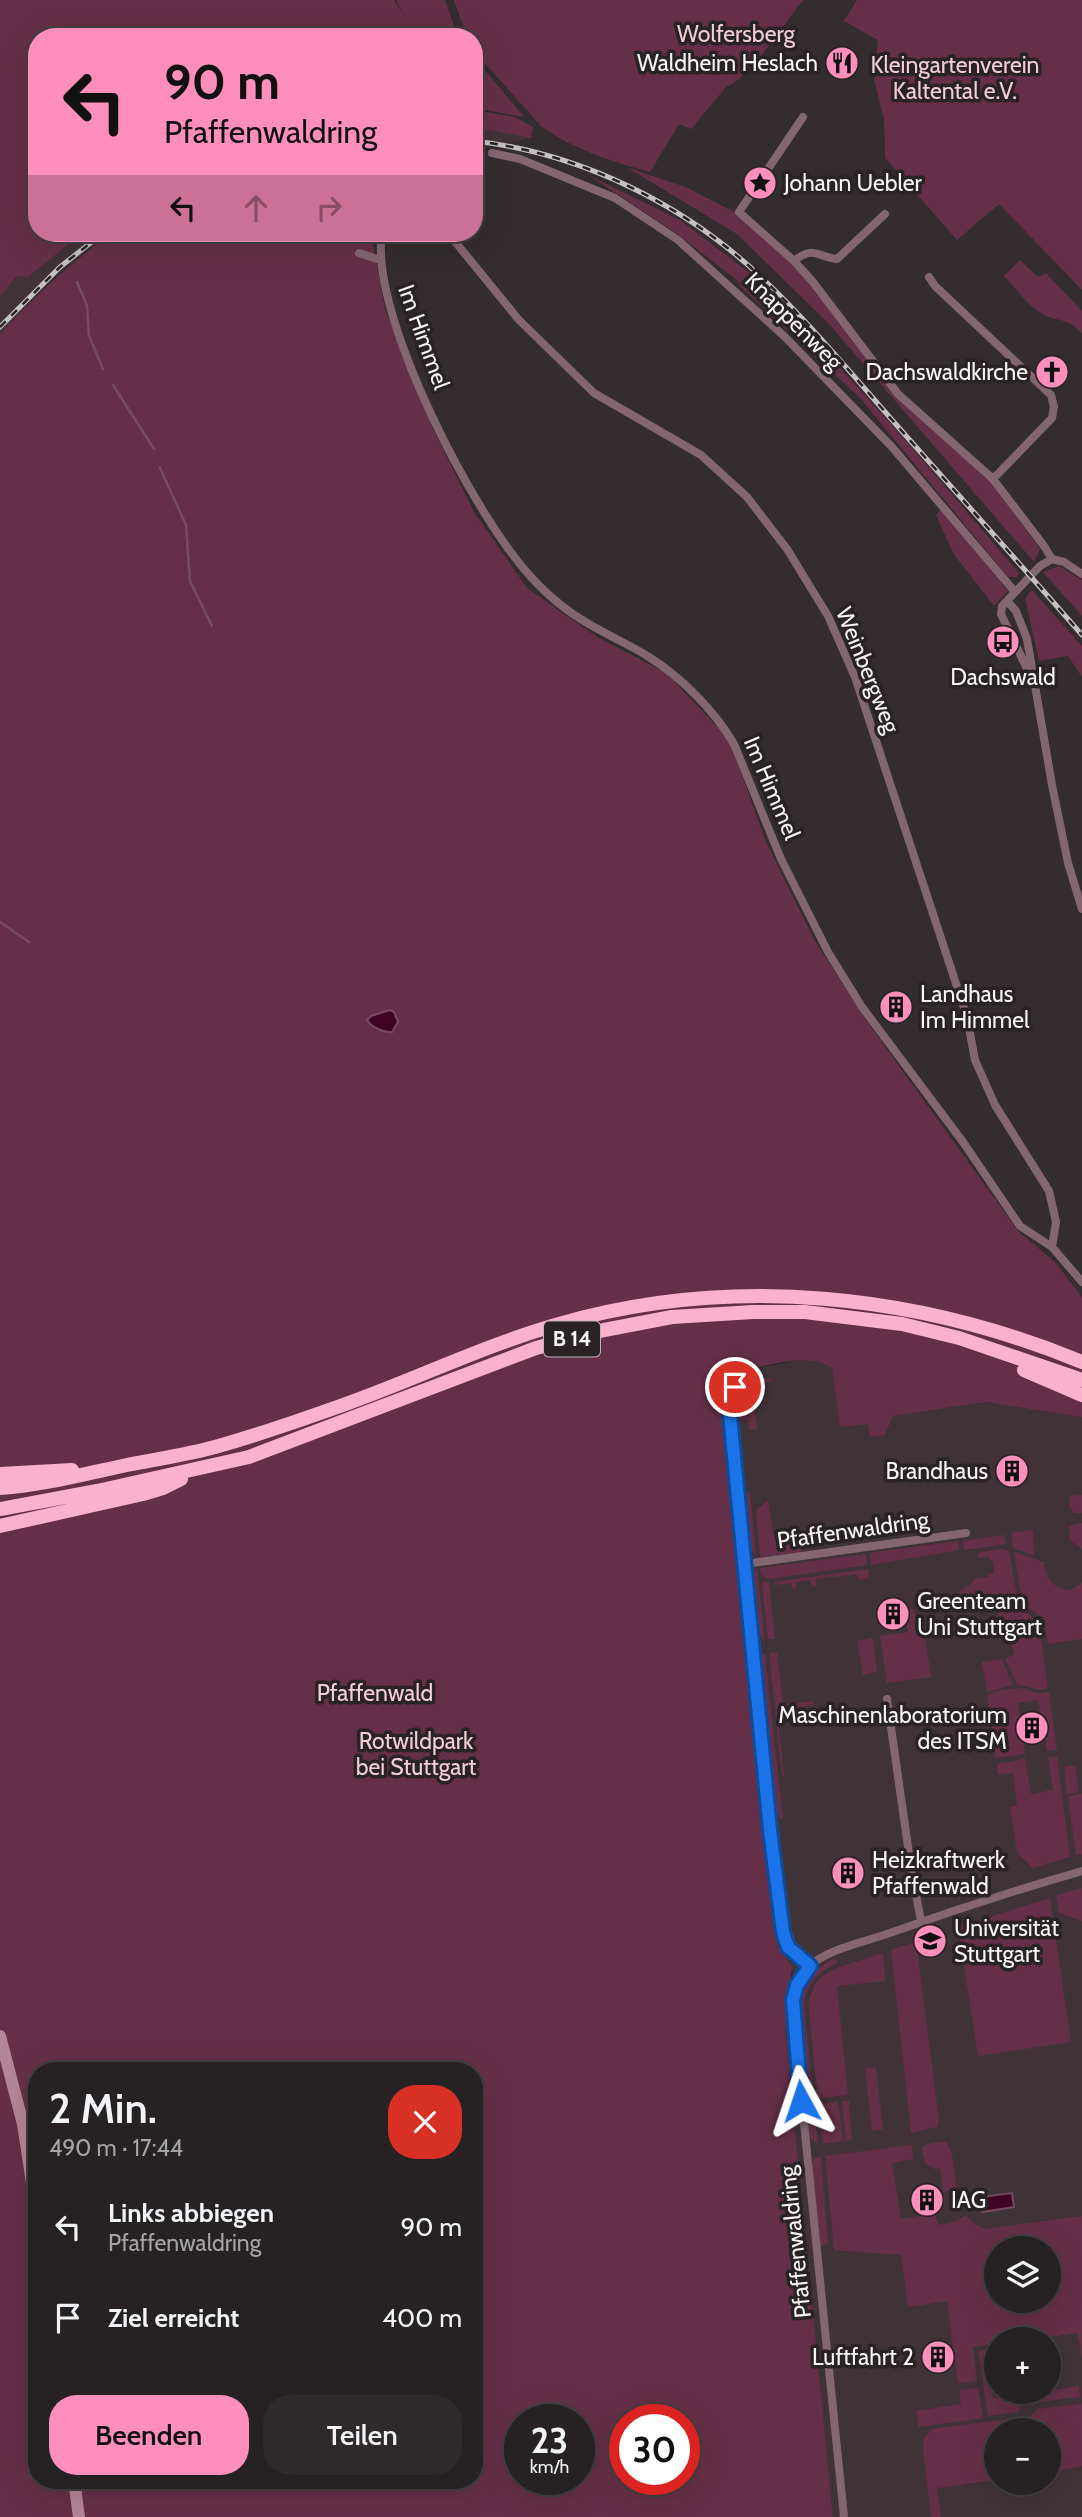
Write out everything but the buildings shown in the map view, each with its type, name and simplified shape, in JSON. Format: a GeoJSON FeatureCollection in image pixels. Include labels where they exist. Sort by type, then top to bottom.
{"type":"FeatureCollection","features":[{"type":"Feature","properties":{"kind":"highway","name":"B 14"},"geometry":{"type":"LineString","coordinates":[[0,1474],[127,1465],[214,1447],[346,1404],[496,1344],[553,1326],[615,1311],[686,1300],[757,1295],[900,1307],[970,1323],[1082,1362]]}},
{"type":"Feature","properties":{"kind":"highway","name":"B 14"},"geometry":{"type":"LineString","coordinates":[[0,1508],[187,1472],[281,1446],[536,1348],[604,1330],[671,1317],[753,1312],[849,1316],[902,1324],[936,1332],[1082,1380]]}},
{"type":"Feature","properties":{"kind":"highway","name":"B 14"},"geometry":{"type":"LineString","coordinates":[[1066,1355],[1082,1356]]}},
{"type":"Feature","properties":{"kind":"highway","name":"B 14"},"geometry":{"type":"LineString","coordinates":[[1015,1359],[1017,1367],[1082,1395]]}},
{"type":"Feature","properties":{"kind":"highway"},"geometry":{"type":"LineString","coordinates":[[0,1488],[63,1480],[127,1465]]}},
{"type":"Feature","properties":{"kind":"highway"},"geometry":{"type":"LineString","coordinates":[[0,1526],[153,1491],[179,1480],[187,1472]]}},
{"type":"Feature","properties":{"kind":"main road"},"geometry":{"type":"LineString","coordinates":[[0,2036],[23,2124],[28,2156]]}},
{"type":"Feature","properties":{"kind":"main road"},"geometry":{"type":"LineString","coordinates":[[75,2489],[79,2517]]}},
{"type":"Feature","properties":{"kind":"street"},"geometry":{"type":"LineString","coordinates":[[803,117],[739,212],[794,261],[828,301],[898,394],[993,479],[1052,559]]}},
{"type":"Feature","properties":{"kind":"street","name":"Knappenweg"},"geometry":{"type":"LineString","coordinates":[[492,153],[520,159],[615,198],[678,240],[784,336],[892,447],[1015,592]]}},
{"type":"Feature","properties":{"kind":"street"},"geometry":{"type":"LineString","coordinates":[[794,261],[804,253],[811,252],[837,259],[885,214]]}},
{"type":"Feature","properties":{"kind":"street","name":"Im Himmel"},"geometry":{"type":"LineString","coordinates":[[381,242],[380,260],[390,313],[412,370],[466,483],[489,519],[531,578],[567,610],[608,636],[649,657],[676,676],[727,732],[781,859],[828,952],[862,1007],[963,1142],[1020,1226],[1052,1247],[1082,1282]]}},
{"type":"Feature","properties":{"kind":"street","name":"Weinbergweg"},"geometry":{"type":"LineString","coordinates":[[455,242],[519,320],[594,393],[701,455],[747,497],[787,549],[828,616],[855,677],[967,1017],[975,1060],[995,1105],[1049,1191],[1056,1222],[1052,1247]]}},
{"type":"Feature","properties":{"kind":"street","name":"Im Himmel"},"geometry":{"type":"LineString","coordinates":[[359,253],[380,260]]}},
{"type":"Feature","properties":{"kind":"street"},"geometry":{"type":"LineString","coordinates":[[929,277],[935,286],[1051,395],[1054,407],[1052,418],[993,479]]}},
{"type":"Feature","properties":{"kind":"street"},"geometry":{"type":"LineString","coordinates":[[1033,682],[1001,614],[1002,606],[1040,566],[1052,559],[1064,562],[1082,574]]}},
{"type":"Feature","properties":{"kind":"street"},"geometry":{"type":"LineString","coordinates":[[1007,601],[1016,611],[1027,639],[1068,863],[1082,909]]}},
{"type":"Feature","properties":{"kind":"street","name":"Pfaffenwaldring"},"geometry":{"type":"LineString","coordinates":[[735,1387],[730,1415],[770,1830],[783,1932],[788,1947],[810,1966],[797,1985],[793,2000],[794,2024],[844,2517]]}},
{"type":"Feature","properties":{"kind":"street","name":"Pfaffenwaldring"},"geometry":{"type":"LineString","coordinates":[[745,1564],[966,1533]]}},
{"type":"Feature","properties":{"kind":"street"},"geometry":{"type":"LineString","coordinates":[[887,1699],[921,1921]]}},
{"type":"Feature","properties":{"kind":"street"},"geometry":{"type":"LineString","coordinates":[[810,1966],[845,1948],[921,1921],[1082,1871]]}},
{"type":"Feature","properties":{"kind":"shaded area"},"geometry":{"type":"Polygon","coordinates":[[[483,127],[531,138],[483,146],[483,127]]]}},
{"type":"Feature","properties":{"kind":"shaded area"},"geometry":{"type":"Polygon","coordinates":[[[68,242],[99,242],[40,290],[0,334],[0,297],[17,276],[68,242]]]}},
{"type":"Feature","properties":{"kind":"shaded area"},"geometry":{"type":"Polygon","coordinates":[[[390,1010],[394,1012],[398,1022],[392,1032],[378,1029],[367,1020],[371,1016],[390,1010]]]}},
{"type":"Feature","properties":{"kind":"shaded area","name":"Universität Stuttgart"},"geometry":{"type":"Polygon","coordinates":[[[809,1359],[822,1361],[832,1368],[840,1427],[869,1423],[885,1435],[893,1416],[986,1402],[1082,1417],[1082,2517],[833,2517],[785,2027],[793,1973],[788,1959],[779,1949],[720,1390],[726,1377],[735,1372],[809,1359]]]}},
{"type":"Feature","properties":{"kind":"shaded area"},"geometry":{"type":"Polygon","coordinates":[[[1012,2193],[1014,2207],[982,2212],[980,2197],[1012,2193]]]}},
{"type":"Feature","properties":{"kind":"green space"},"geometry":{"type":"Polygon","coordinates":[[[0,0],[394,0],[404,16],[396,0],[445,0],[455,28],[28,28],[28,242],[71,242],[28,277],[17,276],[0,297],[0,0]]]}},
{"type":"Feature","properties":{"kind":"green space","name":"Wolfersberg"},"geometry":{"type":"Polygon","coordinates":[[[454,0],[803,0],[746,73],[727,86],[691,129],[679,124],[650,172],[579,148],[541,126],[483,61],[483,28],[464,28],[454,0]]]}},
{"type":"Feature","properties":{"kind":"green space","name":"Kleingartenverein Kaltental e.V."},"geometry":{"type":"Polygon","coordinates":[[[857,0],[1082,0],[1082,290],[999,204],[957,240],[885,158],[884,120],[874,79],[878,40],[844,21],[857,0]]]}},
{"type":"Feature","properties":{"kind":"green space"},"geometry":{"type":"Polygon","coordinates":[[[483,68],[524,117],[483,110],[483,68]]]}},
{"type":"Feature","properties":{"kind":"green space"},"geometry":{"type":"Polygon","coordinates":[[[483,112],[515,117],[533,127],[531,138],[483,129],[483,112]]]}},
{"type":"Feature","properties":{"kind":"green space"},"geometry":{"type":"Polygon","coordinates":[[[628,168],[686,187],[738,214],[807,278],[897,394],[990,480],[1040,549],[1034,562],[829,324],[737,234],[628,168]]]}},
{"type":"Feature","properties":{"kind":"green space"},"geometry":{"type":"Polygon","coordinates":[[[590,176],[680,220],[751,274],[908,443],[1019,573],[1017,577],[1008,577],[860,398],[742,288],[738,281],[676,233],[590,176]]]}},
{"type":"Feature","properties":{"kind":"green space","name":"Pfaffenwald"},"geometry":{"type":"Polygon","coordinates":[[[100,242],[373,242],[385,309],[433,429],[474,512],[527,588],[597,637],[666,673],[729,739],[766,842],[815,941],[868,1023],[1018,1231],[1056,1263],[1082,1297],[1082,1417],[986,1402],[893,1416],[885,1435],[870,1437],[868,1424],[840,1427],[832,1368],[822,1363],[798,1360],[735,1372],[726,1377],[720,1390],[779,1948],[792,1966],[785,2027],[833,2517],[0,2517],[0,334],[53,280],[100,242]]]}},
{"type":"Feature","properties":{"kind":"green space"},"geometry":{"type":"Polygon","coordinates":[[[1020,260],[1038,277],[1046,273],[1082,311],[1082,333],[1071,324],[1046,316],[1036,309],[1004,276],[1020,260]]]}},
{"type":"Feature","properties":{"kind":"green space"},"geometry":{"type":"Polygon","coordinates":[[[942,508],[1008,591],[994,606],[953,553],[936,515],[942,508]]]}},
{"type":"Feature","properties":{"kind":"green space"},"geometry":{"type":"Polygon","coordinates":[[[1059,566],[1082,580],[1082,616],[1043,572],[1059,566]]]}},
{"type":"Feature","properties":{"kind":"green space"},"geometry":{"type":"Polygon","coordinates":[[[1032,590],[1082,646],[1082,677],[1068,656],[1039,661],[1025,598],[1032,590]]]}},
{"type":"Feature","properties":{"kind":"green space"},"geometry":{"type":"Polygon","coordinates":[[[767,1378],[773,1381],[751,1385],[757,1429],[749,1430],[748,1419],[737,1420],[737,1415],[751,1397],[750,1384],[754,1383],[754,1379],[767,1378]]]}},
{"type":"Feature","properties":{"kind":"green space"},"geometry":{"type":"Polygon","coordinates":[[[750,1492],[756,1556],[749,1547],[745,1493],[750,1492]]]}},
{"type":"Feature","properties":{"kind":"green space"},"geometry":{"type":"Polygon","coordinates":[[[1082,1495],[1082,1513],[1075,1513],[1070,1508],[1069,1496],[1082,1495]]]}},
{"type":"Feature","properties":{"kind":"green space"},"geometry":{"type":"Polygon","coordinates":[[[768,1500],[774,1538],[800,1535],[801,1552],[760,1557],[756,1511],[768,1500]]]}},
{"type":"Feature","properties":{"kind":"green space"},"geometry":{"type":"Polygon","coordinates":[[[1082,1523],[1082,1549],[1070,1540],[1069,1526],[1082,1523]]]}},
{"type":"Feature","properties":{"kind":"green space"},"geometry":{"type":"Polygon","coordinates":[[[1033,1530],[1034,1555],[1013,1548],[1011,1533],[1033,1530]]]}},
{"type":"Feature","properties":{"kind":"green space"},"geometry":{"type":"Polygon","coordinates":[[[1004,1535],[1006,1544],[964,1550],[963,1541],[1004,1535]]]}},
{"type":"Feature","properties":{"kind":"green space"},"geometry":{"type":"Polygon","coordinates":[[[958,1541],[959,1550],[871,1565],[870,1553],[958,1541]]]}},
{"type":"Feature","properties":{"kind":"green space"},"geometry":{"type":"Polygon","coordinates":[[[1004,1549],[1009,1552],[1019,1606],[1039,1624],[1048,1688],[1039,1690],[1017,1684],[1005,1659],[1015,1654],[993,1597],[958,1602],[957,1593],[975,1579],[994,1573],[993,1562],[988,1557],[978,1558],[978,1555],[981,1552],[1004,1549]]]}},
{"type":"Feature","properties":{"kind":"green space"},"geometry":{"type":"Polygon","coordinates":[[[1014,1552],[1044,1562],[1048,1578],[1060,1588],[1071,1590],[1082,1583],[1082,1639],[1048,1644],[1044,1618],[1025,1606],[1022,1600],[1014,1552]]]}},
{"type":"Feature","properties":{"kind":"green space"},"geometry":{"type":"Polygon","coordinates":[[[866,1554],[867,1565],[768,1579],[761,1575],[760,1568],[866,1554]]]}},
{"type":"Feature","properties":{"kind":"green space"},"geometry":{"type":"Polygon","coordinates":[[[757,1568],[765,1642],[758,1634],[752,1576],[757,1568]]]}},
{"type":"Feature","properties":{"kind":"green space"},"geometry":{"type":"Polygon","coordinates":[[[868,1569],[869,1578],[859,1580],[857,1574],[816,1579],[816,1586],[812,1587],[810,1580],[796,1582],[796,1589],[793,1589],[791,1583],[775,1585],[775,1582],[868,1569]]]}},
{"type":"Feature","properties":{"kind":"green space"},"geometry":{"type":"Polygon","coordinates":[[[769,1582],[775,1639],[768,1639],[762,1583],[769,1582]]]}},
{"type":"Feature","properties":{"kind":"green space"},"geometry":{"type":"Polygon","coordinates":[[[914,1609],[916,1617],[922,1616],[931,1677],[887,1683],[880,1636],[908,1632],[905,1610],[914,1609]]]}},
{"type":"Feature","properties":{"kind":"green space"},"geometry":{"type":"Polygon","coordinates":[[[873,1638],[877,1672],[863,1675],[857,1641],[873,1638]]]}},
{"type":"Feature","properties":{"kind":"green space"},"geometry":{"type":"Polygon","coordinates":[[[777,1652],[783,1704],[813,1701],[814,1705],[777,1709],[784,1776],[769,1653],[777,1652]]]}},
{"type":"Feature","properties":{"kind":"green space"},"geometry":{"type":"Polygon","coordinates":[[[762,1654],[765,1654],[783,1819],[776,1811],[760,1659],[762,1654]]]}},
{"type":"Feature","properties":{"kind":"green space"},"geometry":{"type":"Polygon","coordinates":[[[1002,1659],[1013,1685],[987,1692],[982,1662],[1002,1659]]]}},
{"type":"Feature","properties":{"kind":"green space"},"geometry":{"type":"Polygon","coordinates":[[[1020,1688],[1038,1693],[1049,1692],[1057,1750],[1047,1751],[1038,1700],[1018,1703],[1025,1754],[996,1758],[987,1695],[1020,1688]]]}},
{"type":"Feature","properties":{"kind":"green space"},"geometry":{"type":"Polygon","coordinates":[[[1057,1756],[1070,1857],[1033,1868],[1017,1853],[1010,1807],[1017,1805],[1013,1773],[998,1774],[997,1764],[1025,1759],[1031,1794],[1053,1790],[1048,1757],[1057,1756]]]}},
{"type":"Feature","properties":{"kind":"green space"},"geometry":{"type":"Polygon","coordinates":[[[1075,1765],[1079,1792],[1067,1794],[1064,1767],[1075,1765]]]}},
{"type":"Feature","properties":{"kind":"green space"},"geometry":{"type":"Polygon","coordinates":[[[1082,1794],[1082,1854],[1076,1855],[1068,1796],[1082,1794]]]}},
{"type":"Feature","properties":{"kind":"green space"},"geometry":{"type":"Polygon","coordinates":[[[1082,1888],[1082,1921],[1059,1913],[1056,1895],[1082,1888]]]}},
{"type":"Feature","properties":{"kind":"green space"},"geometry":{"type":"Polygon","coordinates":[[[1050,1898],[1071,2042],[978,2056],[958,1927],[1050,1898]]]}},
{"type":"Feature","properties":{"kind":"green space"},"geometry":{"type":"Polygon","coordinates":[[[916,1942],[939,2119],[937,2127],[911,2133],[891,1950],[916,1942]]]}},
{"type":"Feature","properties":{"kind":"green space"},"geometry":{"type":"Polygon","coordinates":[[[883,1953],[885,1981],[837,1986],[848,2095],[818,2098],[808,2004],[814,1986],[822,1976],[839,1967],[883,1953]]]}},
{"type":"Feature","properties":{"kind":"green space"},"geometry":{"type":"Polygon","coordinates":[[[835,1958],[837,1963],[811,1984],[804,2004],[818,2144],[809,2136],[798,2002],[811,1976],[835,1958]]]}},
{"type":"Feature","properties":{"kind":"green space"},"geometry":{"type":"Polygon","coordinates":[[[876,2067],[883,2129],[872,2131],[865,2069],[876,2067]]]}},
{"type":"Feature","properties":{"kind":"green space"},"geometry":{"type":"Polygon","coordinates":[[[842,2101],[849,2101],[852,2138],[846,2141],[842,2101]]]}},
{"type":"Feature","properties":{"kind":"green space"},"geometry":{"type":"Polygon","coordinates":[[[838,2102],[843,2141],[823,2144],[818,2104],[838,2102]]]}},
{"type":"Feature","properties":{"kind":"green space"},"geometry":{"type":"Polygon","coordinates":[[[946,2141],[952,2154],[957,2189],[943,2192],[940,2168],[934,2169],[925,2163],[922,2148],[927,2144],[946,2141]]]}},
{"type":"Feature","properties":{"kind":"green space"},"geometry":{"type":"Polygon","coordinates":[[[912,2145],[913,2159],[892,2163],[901,2219],[935,2213],[938,2225],[954,2222],[966,2215],[974,2224],[984,2229],[1082,2216],[1082,2360],[1078,2333],[1061,2335],[1061,2327],[984,2327],[984,2346],[973,2347],[977,2381],[958,2383],[947,2301],[908,2307],[901,2255],[834,2250],[825,2156],[912,2145]]]}},
{"type":"Feature","properties":{"kind":"green space"},"geometry":{"type":"Polygon","coordinates":[[[816,2157],[821,2157],[828,2244],[820,2246],[812,2169],[816,2157]]]}},
{"type":"Feature","properties":{"kind":"green space"},"geometry":{"type":"Polygon","coordinates":[[[984,2349],[984,2390],[978,2350],[984,2349]]]}},
{"type":"Feature","properties":{"kind":"green space"},"geometry":{"type":"Polygon","coordinates":[[[1079,2386],[1080,2397],[1061,2399],[1061,2389],[1079,2386]]]}},
{"type":"Feature","properties":{"kind":"green space"},"geometry":{"type":"Polygon","coordinates":[[[978,2388],[983,2418],[919,2427],[916,2411],[961,2404],[959,2390],[978,2388]]]}},
{"type":"Feature","properties":{"kind":"green space"},"geometry":{"type":"Polygon","coordinates":[[[986,2404],[1019,2404],[1017,2412],[988,2416],[986,2404]]]}},
{"type":"Feature","properties":{"kind":"green space"},"geometry":{"type":"Polygon","coordinates":[[[1082,2404],[1082,2466],[1061,2470],[1061,2418],[1026,2418],[1037,2409],[1082,2404]]]}},
{"type":"Feature","properties":{"kind":"green space"},"geometry":{"type":"Polygon","coordinates":[[[984,2422],[984,2482],[937,2488],[941,2517],[931,2517],[923,2450],[924,2438],[932,2429],[984,2422]]]}},
{"type":"Feature","properties":{"kind":"waterway"},"geometry":{"type":"LineString","coordinates":[[77,282],[87,306],[89,336],[103,369]]}},
{"type":"Feature","properties":{"kind":"waterway"},"geometry":{"type":"LineString","coordinates":[[113,385],[154,449]]}},
{"type":"Feature","properties":{"kind":"waterway"},"geometry":{"type":"LineString","coordinates":[[160,468],[186,525],[190,581],[212,626]]}},
{"type":"Feature","properties":{"kind":"waterway"},"geometry":{"type":"LineString","coordinates":[[0,922],[29,942]]}},
{"type":"Feature","properties":{"kind":"railway"},"geometry":{"type":"LineString","coordinates":[[483,142],[553,157],[628,186],[699,227],[731,251],[761,277],[815,332],[1082,635]]}},
{"type":"Feature","properties":{"kind":"railway"},"geometry":{"type":"LineString","coordinates":[[0,327],[60,267],[92,242]]}},
{"type":"Feature","properties":{"kind":"place","name":"Waldheim Heslach"},"geometry":{"type":"Point","coordinates":[842,63]}},
{"type":"Feature","properties":{"kind":"place","name":"Johann Uebler"},"geometry":{"type":"Point","coordinates":[760,183]}},
{"type":"Feature","properties":{"kind":"place","name":"Dachswaldkirche"},"geometry":{"type":"Point","coordinates":[1052,372]}},
{"type":"Feature","properties":{"kind":"place","name":"Dachswald"},"geometry":{"type":"Point","coordinates":[1003,642]}},
{"type":"Feature","properties":{"kind":"place","name":"Landhaus Im Himmel"},"geometry":{"type":"Point","coordinates":[896,1007]}},
{"type":"Feature","properties":{"kind":"place","name":"Brandhaus"},"geometry":{"type":"Point","coordinates":[1012,1471]}},
{"type":"Feature","properties":{"kind":"place","name":"Greenteam Uni Stuttgart"},"geometry":{"type":"Point","coordinates":[893,1614]}},
{"type":"Feature","properties":{"kind":"place","name":"Maschinenlaboratorium des ITSM"},"geometry":{"type":"Point","coordinates":[1032,1728]}},
{"type":"Feature","properties":{"kind":"place","name":"Heizkraftwerk Pfaffenwald"},"geometry":{"type":"Point","coordinates":[848,1873]}},
{"type":"Feature","properties":{"kind":"place","name":"Universität Stuttgart"},"geometry":{"type":"Point","coordinates":[930,1941]}},
{"type":"Feature","properties":{"kind":"place","name":"IAG"},"geometry":{"type":"Point","coordinates":[927,2200]}},
{"type":"Feature","properties":{"kind":"place","name":"Luftfahrt 2"},"geometry":{"type":"Point","coordinates":[938,2357]}},
{"type":"Feature","properties":{"kind":"route"},"geometry":{"type":"LineString","coordinates":[[735,1387],[730,1415],[770,1830],[783,1932],[788,1947],[810,1966],[797,1985],[793,2000],[801,2101]]}},
{"type":"Feature","properties":{"kind":"park label","name":"Rotwildpark bei Stuttgart"},"geometry":{"type":"Point","coordinates":[416,1754]}}]}
